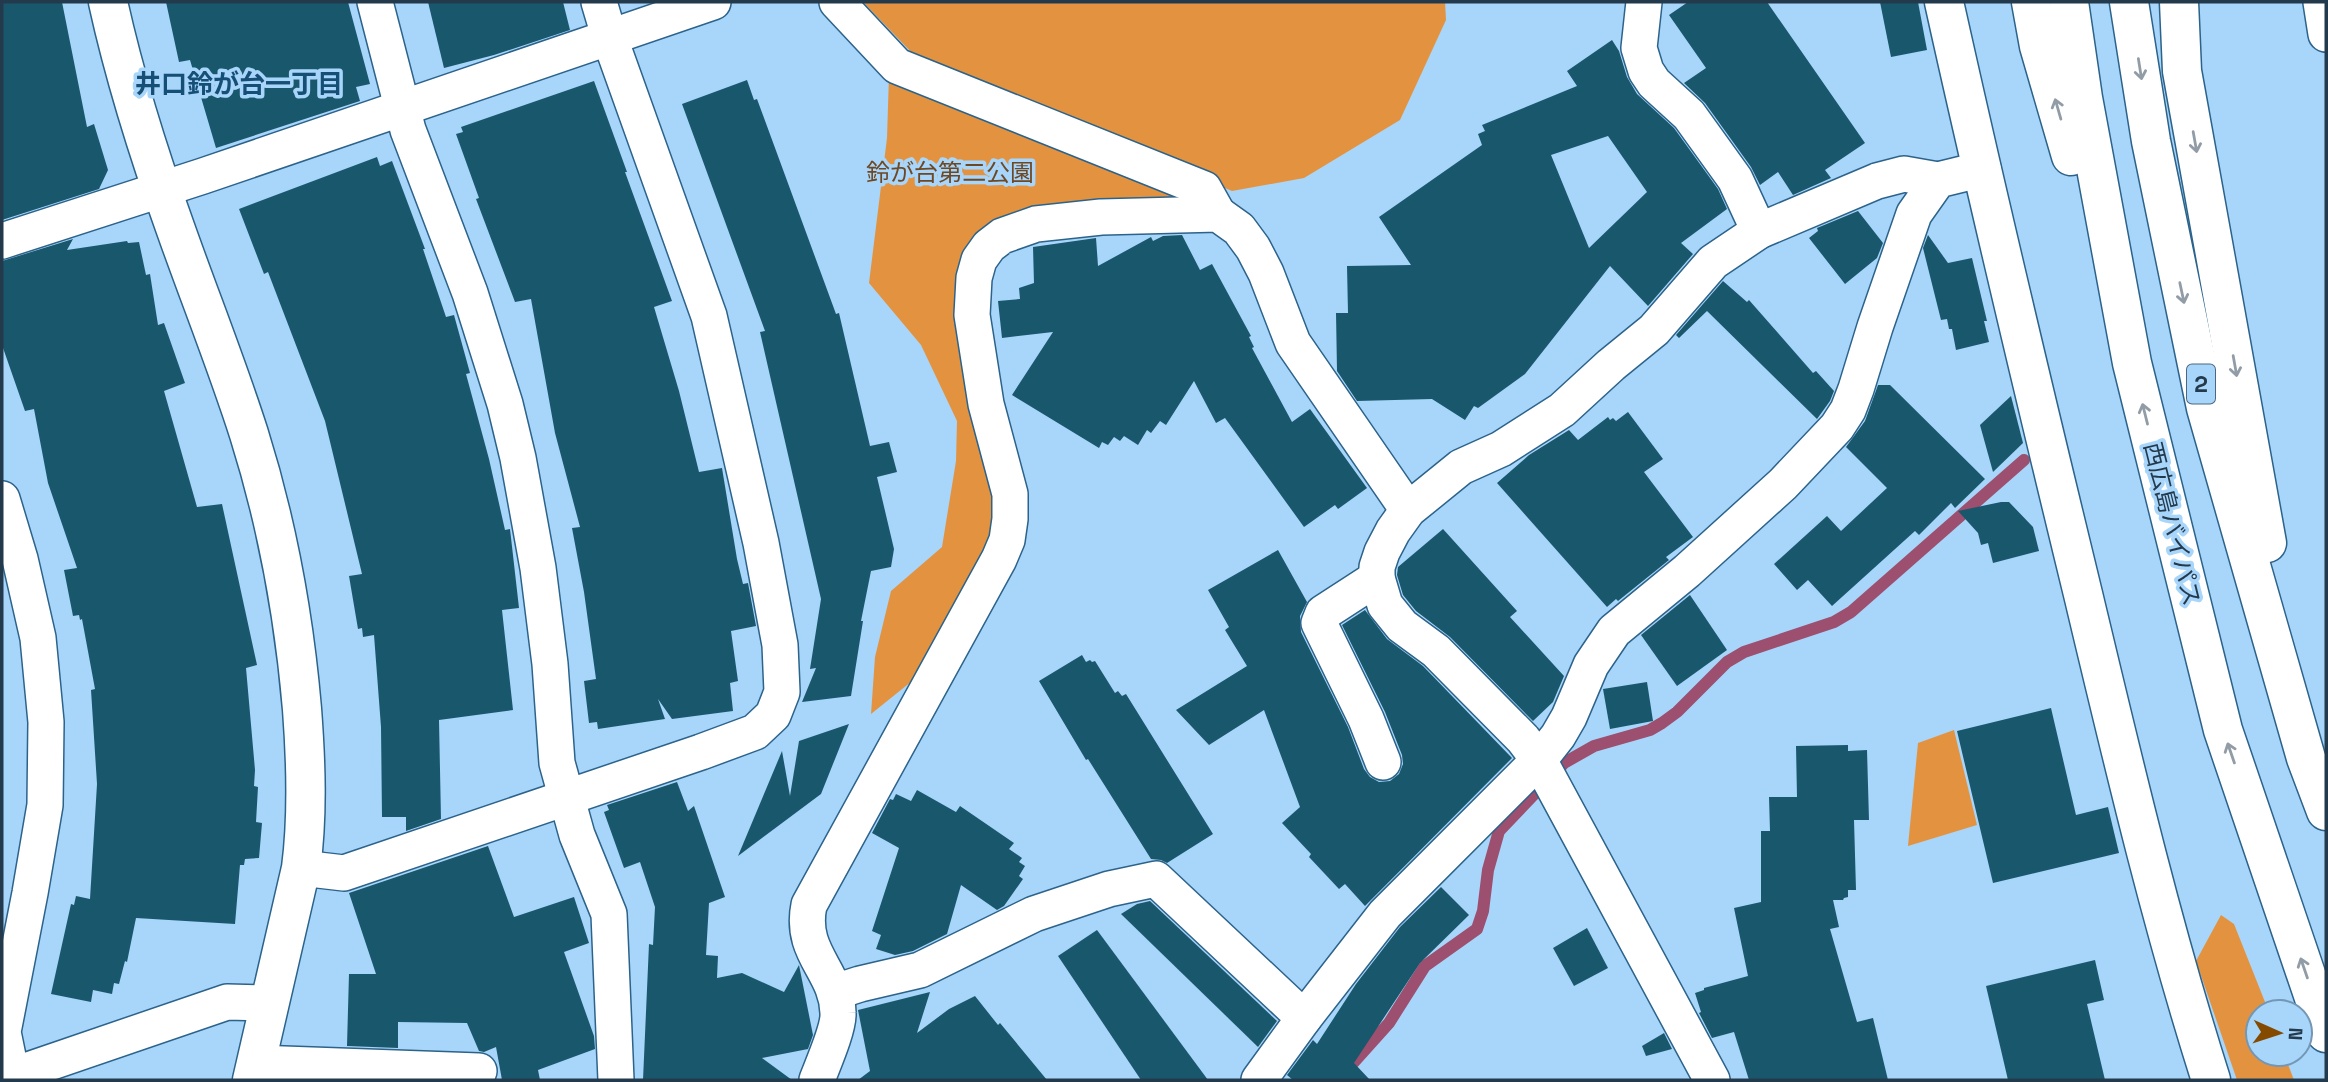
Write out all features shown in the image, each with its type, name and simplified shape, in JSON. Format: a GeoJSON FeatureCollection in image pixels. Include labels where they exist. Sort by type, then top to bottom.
{"type":"FeatureCollection","features":[{"type":"Feature","properties":{"kind":"main road"},"geometry":{"type":"LineString","coordinates":[[108,2],[127,80],[162,189],[248,432],[277,540],[289,607],[302,713],[306,779],[304,843],[301,868],[254,1072]]}},
{"type":"Feature","properties":{"kind":"main road"},"geometry":{"type":"LineString","coordinates":[[1944,2],[2022,344],[2148,865],[2211,1080]]}},
{"type":"Feature","properties":{"kind":"main road"},"geometry":{"type":"LineString","coordinates":[[2031,2],[2039,46],[2132,363]]}},
{"type":"Feature","properties":{"kind":"main road","name":"西広島バイパス"},"geometry":{"type":"LineString","coordinates":[[2069,2],[2083,98],[2132,363],[2223,730],[2326,1033]]}},
{"type":"Feature","properties":{"kind":"main road","name":"2"},"geometry":{"type":"LineString","coordinates":[[2129,2],[2151,141],[2206,408],[2306,758],[2326,811]]}},
{"type":"Feature","properties":{"kind":"main road"},"geometry":{"type":"LineString","coordinates":[[2179,2],[2182,71],[2306,758]]}},
{"type":"Feature","properties":{"kind":"street"},"geometry":{"type":"LineString","coordinates":[[375,2],[408,130],[470,293],[505,404],[538,568],[550,664],[557,763],[578,835],[609,914],[616,1080]]}},
{"type":"Feature","properties":{"kind":"street"},"geometry":{"type":"LineString","coordinates":[[301,868],[344,873],[701,752],[755,732],[773,715],[782,692],[780,645],[764,556],[709,316],[599,2]]}},
{"type":"Feature","properties":{"kind":"street"},"geometry":{"type":"LineString","coordinates":[[2,241],[610,39],[713,2]]}},
{"type":"Feature","properties":{"kind":"street"},"geometry":{"type":"LineString","coordinates":[[837,2],[897,65],[1204,189],[1218,214],[1240,229],[1254,248],[1293,343],[1408,510]]}},
{"type":"Feature","properties":{"kind":"street"},"geometry":{"type":"LineString","coordinates":[[1644,2],[1639,48],[1646,71],[1654,83],[1689,115],[1735,179],[1759,231]]}},
{"type":"Feature","properties":{"kind":"street"},"geometry":{"type":"LineString","coordinates":[[2321,2],[2326,34]]}},
{"type":"Feature","properties":{"kind":"street"},"geometry":{"type":"LineString","coordinates":[[1712,1080],[1524,739],[1436,651],[1402,626],[1385,605],[1377,578],[1382,552],[1408,510],[1461,467],[1485,458],[1562,411],[1611,365],[1654,330],[1713,262],[1759,231],[1877,181],[1904,174],[1938,180],[1983,169]]}},
{"type":"Feature","properties":{"kind":"street"},"geometry":{"type":"LineString","coordinates":[[1259,1080],[1385,914],[1545,773],[1591,665],[1614,631],[1687,571],[1783,484],[1837,427],[1848,410],[1856,389],[1914,214],[1938,180]]}},
{"type":"Feature","properties":{"kind":"street"},"geometry":{"type":"LineString","coordinates":[[817,1080],[839,1015],[835,992],[810,944],[806,919],[809,905],[1007,540],[1010,494],[986,404],[972,315],[974,278],[979,260],[989,246],[1002,236],[1036,225],[1101,217],[1218,214]]}},
{"type":"Feature","properties":{"kind":"street"},"geometry":{"type":"LineString","coordinates":[[2,499],[20,559],[38,638],[46,722],[44,805],[3,1032],[7,1077],[227,1002],[270,1003]]}},
{"type":"Feature","properties":{"kind":"street"},"geometry":{"type":"LineString","coordinates":[[1377,578],[1323,613],[1320,623],[1366,719],[1383,762]]}},
{"type":"Feature","properties":{"kind":"street"},"geometry":{"type":"LineString","coordinates":[[835,992],[920,970],[1034,914],[1109,889],[1156,879],[1304,1018]]}},
{"type":"Feature","properties":{"kind":"street"},"geometry":{"type":"LineString","coordinates":[[254,1072],[479,1071]]}},
{"type":"Feature","properties":{"kind":"green space"},"geometry":{"type":"Polygon","coordinates":[[[863,2],[1445,2],[1446,20],[1400,120],[1304,178],[1232,191],[912,53],[863,2]]]}},
{"type":"Feature","properties":{"kind":"green space","name":"鈴が台第二公園"},"geometry":{"type":"Polygon","coordinates":[[[889,75],[1202,200],[981,239],[1002,495],[988,557],[917,677],[871,714],[875,657],[891,591],[942,547],[956,461],[957,421],[921,345],[869,283],[887,138],[889,75]]]}},
{"type":"Feature","properties":{"kind":"green space"},"geometry":{"type":"Polygon","coordinates":[[[1954,730],[1977,825],[1908,846],[1918,743],[1954,730]]]}},
{"type":"Feature","properties":{"kind":"green space"},"geometry":{"type":"Polygon","coordinates":[[[2221,915],[2234,924],[2263,998],[2244,998],[2244,1068],[2289,1068],[2294,1080],[2237,1080],[2196,961],[2221,915]]]}},
{"type":"Feature","properties":{"kind":"building"},"geometry":{"type":"Polygon","coordinates":[[[2,2],[62,2],[87,127],[94,124],[108,170],[99,189],[2,220],[2,2]]]}},
{"type":"Feature","properties":{"kind":"building"},"geometry":{"type":"Polygon","coordinates":[[[166,2],[348,2],[370,84],[356,87],[360,101],[216,148],[190,60],[179,62],[166,2]]]}},
{"type":"Feature","properties":{"kind":"building"},"geometry":{"type":"Polygon","coordinates":[[[428,2],[563,2],[570,30],[444,68],[428,2]]]}},
{"type":"Feature","properties":{"kind":"building"},"geometry":{"type":"Polygon","coordinates":[[[1688,2],[1767,2],[1865,143],[1825,170],[1831,178],[1793,195],[1778,172],[1760,185],[1751,167],[1705,103],[1684,83],[1706,68],[1669,15],[1688,2]]]}},
{"type":"Feature","properties":{"kind":"building"},"geometry":{"type":"Polygon","coordinates":[[[1880,2],[1918,2],[1927,50],[1891,57],[1880,2]]]}},
{"type":"Feature","properties":{"kind":"building"},"geometry":{"type":"Polygon","coordinates":[[[1612,40],[1637,94],[1674,128],[1718,189],[1727,209],[1681,243],[1693,254],[1648,306],[1610,266],[1525,374],[1478,408],[1474,406],[1465,420],[1432,399],[1357,401],[1337,371],[1336,313],[1348,313],[1347,266],[1411,265],[1379,217],[1482,145],[1478,134],[1485,131],[1482,125],[1577,86],[1567,71],[1612,40]],[[1608,136],[1551,155],[1589,248],[1647,192],[1608,136]]]}},
{"type":"Feature","properties":{"kind":"building"},"geometry":{"type":"Polygon","coordinates":[[[747,80],[754,100],[757,99],[836,314],[839,313],[870,446],[889,442],[897,472],[877,477],[894,549],[891,567],[871,571],[851,696],[802,702],[816,668],[810,669],[821,599],[760,332],[765,331],[682,104],[747,80]]]}},
{"type":"Feature","properties":{"kind":"building"},"geometry":{"type":"Polygon","coordinates":[[[594,81],[672,301],[654,307],[699,472],[722,468],[737,559],[743,584],[748,583],[756,626],[731,631],[738,681],[730,683],[733,711],[672,719],[658,699],[665,719],[598,729],[597,722],[589,723],[584,681],[596,679],[572,528],[580,527],[555,433],[531,299],[515,302],[476,199],[479,198],[456,134],[463,132],[461,127],[594,81]]]}},
{"type":"Feature","properties":{"kind":"building"},"geometry":{"type":"Polygon","coordinates":[[[377,157],[380,166],[392,161],[425,249],[446,317],[454,315],[470,373],[466,374],[505,530],[510,529],[519,608],[502,610],[513,710],[439,720],[441,819],[406,831],[406,817],[382,817],[381,727],[374,635],[363,637],[362,628],[358,629],[349,576],[362,574],[325,421],[268,272],[264,274],[239,209],[377,157]]]}},
{"type":"Feature","properties":{"kind":"building"},"geometry":{"type":"Polygon","coordinates":[[[1858,211],[1883,243],[1877,258],[1845,284],[1809,238],[1818,231],[1817,228],[1858,211]]]}},
{"type":"Feature","properties":{"kind":"building"},"geometry":{"type":"Polygon","coordinates":[[[1182,235],[1200,270],[1212,264],[1251,336],[1252,348],[1292,422],[1310,409],[1367,488],[1338,509],[1335,505],[1304,527],[1225,418],[1216,423],[1194,381],[1166,425],[1160,421],[1151,433],[1147,430],[1138,445],[1124,436],[1120,441],[1114,437],[1108,445],[1102,442],[1099,448],[1012,395],[1053,332],[1002,338],[998,301],[1020,299],[1019,288],[1034,283],[1033,247],[1096,238],[1098,266],[1151,237],[1153,241],[1163,236],[1182,235]]]}},
{"type":"Feature","properties":{"kind":"building"},"geometry":{"type":"Polygon","coordinates":[[[1928,235],[1948,263],[1972,258],[1987,321],[1984,321],[1989,342],[1956,350],[1947,319],[1941,320],[1923,248],[1928,235]]]}},
{"type":"Feature","properties":{"kind":"building"},"geometry":{"type":"Polygon","coordinates":[[[73,239],[67,250],[127,241],[139,242],[146,275],[150,274],[158,325],[164,323],[185,383],[164,391],[197,507],[222,504],[257,665],[246,668],[254,786],[258,787],[256,822],[262,823],[259,858],[245,859],[244,865],[240,865],[235,924],[136,918],[127,962],[125,961],[119,984],[114,983],[112,994],[93,990],[91,1002],[51,994],[71,904],[74,905],[76,896],[90,899],[97,784],[91,690],[95,689],[82,619],[80,620],[79,615],[73,616],[64,570],[77,568],[48,483],[34,409],[25,411],[2,345],[2,261],[73,239]]]}},
{"type":"Feature","properties":{"kind":"building"},"geometry":{"type":"Polygon","coordinates":[[[1723,281],[1747,302],[1749,300],[1813,373],[1816,371],[1834,391],[1817,419],[1707,311],[1679,338],[1676,335],[1723,281]]]}},
{"type":"Feature","properties":{"kind":"building"},"geometry":{"type":"Polygon","coordinates":[[[1878,385],[1890,385],[1985,479],[1955,508],[1951,503],[1919,535],[1915,531],[1832,606],[1808,580],[1797,590],[1774,564],[1827,516],[1841,531],[1887,488],[1846,447],[1865,421],[1878,385]]]}},
{"type":"Feature","properties":{"kind":"building"},"geometry":{"type":"Polygon","coordinates":[[[2011,396],[2023,443],[1993,472],[1980,425],[2011,396]]]}},
{"type":"Feature","properties":{"kind":"building"},"geometry":{"type":"Polygon","coordinates":[[[1628,412],[1663,459],[1644,472],[1693,537],[1666,557],[1669,560],[1607,607],[1497,483],[1529,455],[1569,430],[1578,440],[1608,417],[1616,421],[1628,412]]]}},
{"type":"Feature","properties":{"kind":"building"},"geometry":{"type":"Polygon","coordinates":[[[2009,502],[2033,527],[2039,551],[1993,563],[1988,543],[1981,545],[1978,533],[1958,511],[2009,502]]]}},
{"type":"Feature","properties":{"kind":"building"},"geometry":{"type":"Polygon","coordinates":[[[1443,529],[1517,611],[1510,617],[1564,676],[1553,702],[1533,721],[1450,637],[1416,611],[1403,595],[1397,575],[1398,567],[1443,529]]]}},
{"type":"Feature","properties":{"kind":"building"},"geometry":{"type":"Polygon","coordinates":[[[1278,550],[1307,602],[1300,616],[1301,632],[1370,777],[1379,782],[1390,781],[1399,774],[1403,764],[1385,712],[1342,625],[1365,610],[1387,639],[1423,666],[1512,758],[1365,906],[1345,884],[1339,889],[1282,823],[1300,807],[1264,710],[1209,745],[1176,710],[1247,666],[1225,630],[1229,627],[1208,590],[1278,550]]]}},
{"type":"Feature","properties":{"kind":"building"},"geometry":{"type":"Polygon","coordinates":[[[1690,595],[1727,650],[1677,686],[1641,635],[1690,595]]]}},
{"type":"Feature","properties":{"kind":"building"},"geometry":{"type":"Polygon","coordinates":[[[1082,655],[1086,662],[1095,661],[1115,693],[1118,691],[1122,696],[1126,694],[1213,834],[1167,863],[1151,859],[1088,759],[1086,760],[1039,681],[1082,655]]]}},
{"type":"Feature","properties":{"kind":"building"},"geometry":{"type":"Polygon","coordinates":[[[1647,682],[1653,721],[1610,729],[1603,689],[1647,682]]]}},
{"type":"Feature","properties":{"kind":"building"},"geometry":{"type":"Polygon","coordinates":[[[2051,708],[2076,815],[2108,807],[2119,853],[1993,883],[1957,731],[2051,708]]]}},
{"type":"Feature","properties":{"kind":"building"},"geometry":{"type":"Polygon","coordinates":[[[849,724],[821,794],[738,856],[782,751],[790,796],[799,741],[849,724]]]}},
{"type":"Feature","properties":{"kind":"building"},"geometry":{"type":"Polygon","coordinates":[[[1848,745],[1848,751],[1867,750],[1869,820],[1854,820],[1856,890],[1848,890],[1848,897],[1843,900],[1833,900],[1839,927],[1830,929],[1857,1022],[1873,1018],[1888,1080],[1749,1080],[1734,1032],[1712,1038],[1699,1013],[1701,1012],[1695,993],[1748,976],[1734,908],[1761,902],[1761,831],[1770,831],[1769,797],[1797,797],[1796,746],[1848,745]]]}},
{"type":"Feature","properties":{"kind":"building"},"geometry":{"type":"Polygon","coordinates":[[[677,782],[688,811],[694,806],[725,897],[709,903],[706,955],[718,956],[717,978],[742,973],[784,992],[799,965],[813,1035],[808,1049],[762,1058],[792,1080],[643,1080],[649,944],[653,945],[655,907],[640,862],[624,868],[604,812],[609,810],[607,805],[677,782]]]}},
{"type":"Feature","properties":{"kind":"building"},"geometry":{"type":"Polygon","coordinates":[[[917,790],[956,812],[960,806],[1014,843],[1009,849],[1022,858],[1019,862],[1025,866],[1019,876],[1023,879],[1004,906],[997,910],[961,885],[947,934],[913,951],[895,955],[876,949],[881,935],[872,931],[899,848],[872,833],[890,799],[893,800],[896,794],[911,801],[917,790]]]}},
{"type":"Feature","properties":{"kind":"building"},"geometry":{"type":"Polygon","coordinates":[[[488,846],[514,917],[574,897],[589,943],[564,952],[594,1036],[595,1049],[538,1070],[540,1080],[502,1080],[496,1047],[484,1052],[479,1051],[467,1023],[398,1022],[398,1048],[347,1046],[349,974],[376,974],[349,893],[488,846]]]}},
{"type":"Feature","properties":{"kind":"building"},"geometry":{"type":"Polygon","coordinates":[[[1441,887],[1469,915],[1420,963],[1354,1063],[1370,1080],[1293,1080],[1287,1075],[1313,1040],[1317,1044],[1356,984],[1400,927],[1441,887]]]}},
{"type":"Feature","properties":{"kind":"building"},"geometry":{"type":"Polygon","coordinates":[[[1150,901],[1277,1021],[1258,1047],[1121,914],[1137,904],[1150,901]]]}},
{"type":"Feature","properties":{"kind":"building"},"geometry":{"type":"Polygon","coordinates":[[[1587,928],[1608,968],[1574,986],[1553,948],[1587,928]]]}},
{"type":"Feature","properties":{"kind":"building"},"geometry":{"type":"Polygon","coordinates":[[[1097,930],[1208,1080],[1141,1080],[1058,956],[1097,930]]]}},
{"type":"Feature","properties":{"kind":"building"},"geometry":{"type":"Polygon","coordinates":[[[2095,960],[2104,1000],[2087,1004],[2105,1080],[2008,1080],[1986,986],[2095,960]]]}},
{"type":"Feature","properties":{"kind":"building"},"geometry":{"type":"Polygon","coordinates":[[[930,992],[917,1033],[949,1009],[975,996],[1047,1080],[858,1080],[870,1071],[858,1010],[930,992]]]}},
{"type":"Feature","properties":{"kind":"building"},"geometry":{"type":"Polygon","coordinates":[[[1664,1033],[1672,1049],[1646,1056],[1642,1046],[1664,1033]]]}},
{"type":"Feature","properties":{"kind":"waterway"},"geometry":{"type":"LineString","coordinates":[[1333,1080],[1354,1062],[1389,1023],[1425,966],[1477,929],[1483,911],[1488,870],[1499,831],[1564,763],[1594,746],[1650,730],[1662,723],[1677,712],[1727,662],[1744,652],[1834,622],[1851,612],[2024,460]]}},
{"type":"Feature","properties":{"kind":"district","name":"井口鈴が台一丁目"},"geometry":{"type":"Point","coordinates":[239,84]}}]}
